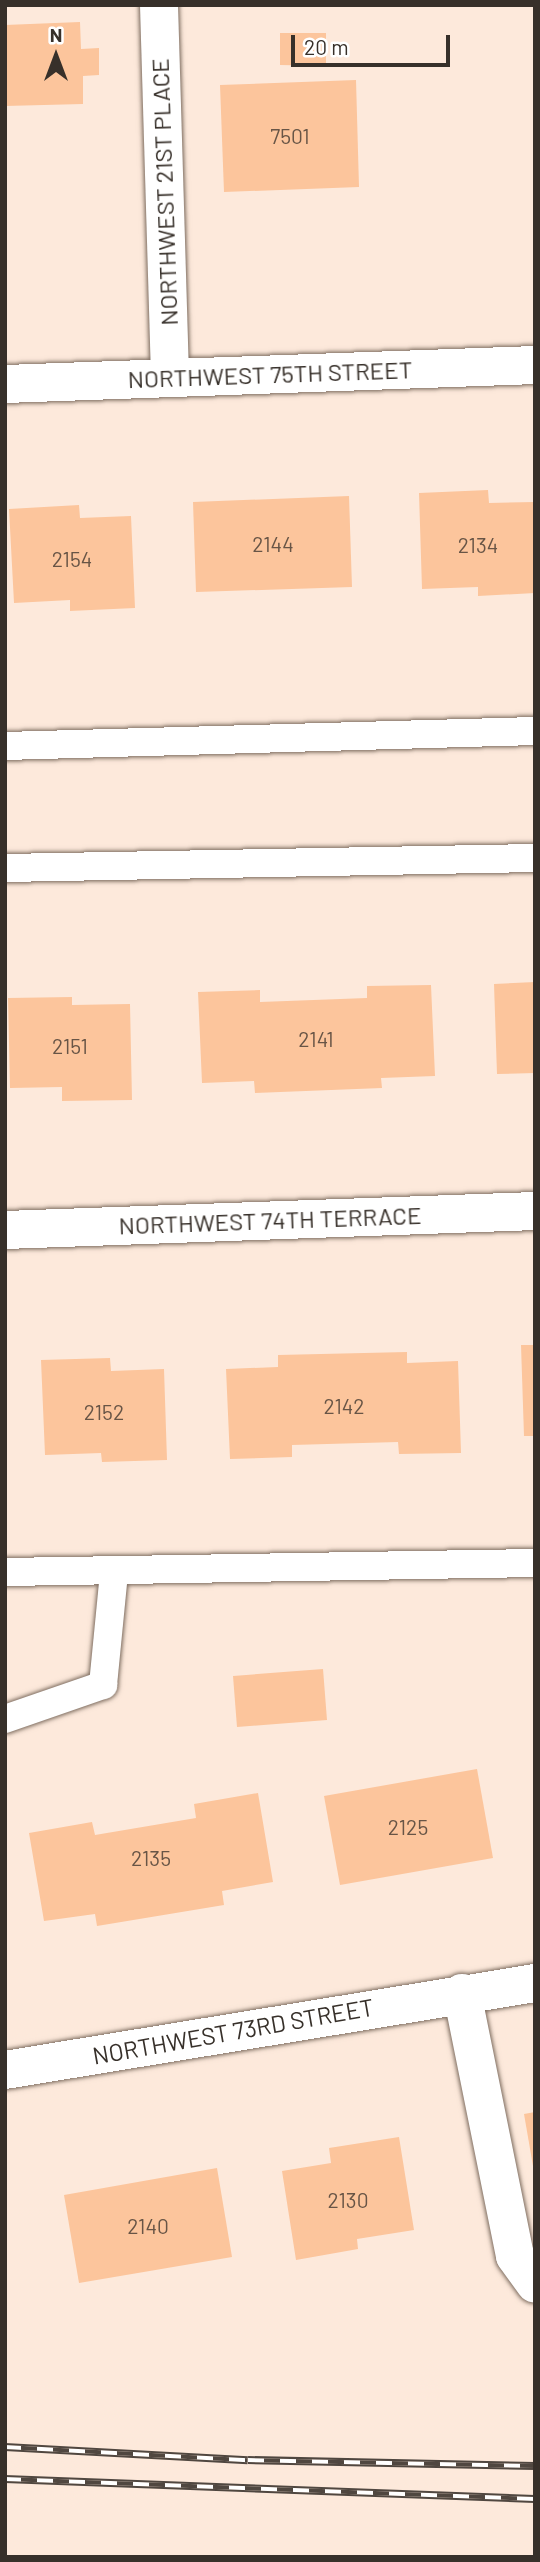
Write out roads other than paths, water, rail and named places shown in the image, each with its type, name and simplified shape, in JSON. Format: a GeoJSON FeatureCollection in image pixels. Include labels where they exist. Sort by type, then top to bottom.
{"type":"FeatureCollection","features":[{"type":"Feature","properties":{"kind":"street","name":"NORTHWEST 21ST PLACE"},"geometry":{"type":"LineString","coordinates":[[159,5],[170,378]]}},
{"type":"Feature","properties":{"kind":"street","name":"NORTHWEST 75TH STREET"},"geometry":{"type":"LineString","coordinates":[[5,384],[535,365]]}},
{"type":"Feature","properties":{"kind":"street","name":"NORTHWEST 74TH TERRACE"},"geometry":{"type":"LineString","coordinates":[[5,1230],[535,1211]]}},
{"type":"Feature","properties":{"kind":"street","name":"NORTHWEST 73RD STREET"},"geometry":{"type":"LineString","coordinates":[[5,2070],[535,1983]]}},
{"type":"Feature","properties":{"kind":"street"},"geometry":{"type":"LineString","coordinates":[[462,1993],[515,2256],[535,2284]]}},
{"type":"Feature","properties":{"kind":"lane"},"geometry":{"type":"LineString","coordinates":[[5,746],[535,731]]}},
{"type":"Feature","properties":{"kind":"lane"},"geometry":{"type":"LineString","coordinates":[[5,868],[535,858]]}},
{"type":"Feature","properties":{"kind":"lane"},"geometry":{"type":"LineString","coordinates":[[5,1572],[535,1563]]}},
{"type":"Feature","properties":{"kind":"lane"},"geometry":{"type":"LineString","coordinates":[[5,1719],[103,1685],[114,1572]]}},
{"type":"Feature","properties":{"kind":"railway"},"geometry":{"type":"LineString","coordinates":[[5,2447],[248,2460],[535,2466]]}},
{"type":"Feature","properties":{"kind":"railway"},"geometry":{"type":"LineString","coordinates":[[5,2479],[535,2499]]}}]}
